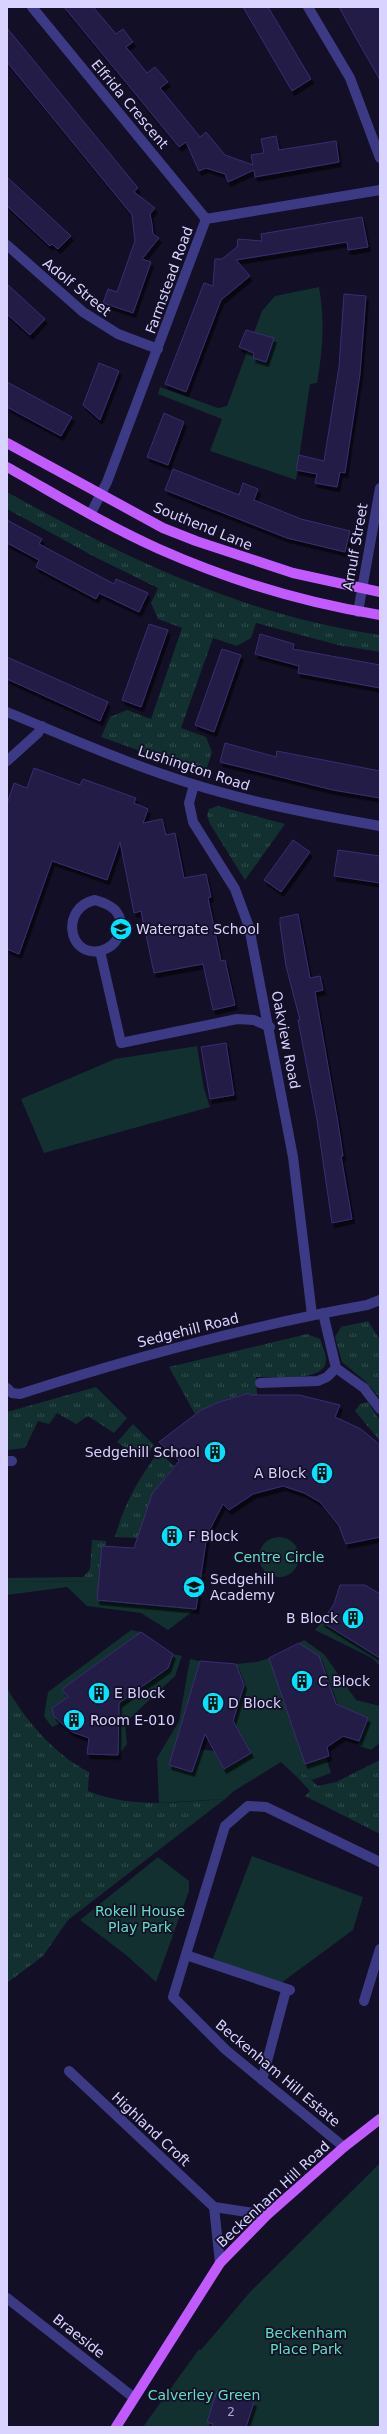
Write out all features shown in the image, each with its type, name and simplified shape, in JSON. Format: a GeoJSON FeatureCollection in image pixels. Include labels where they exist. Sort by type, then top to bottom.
{"type":"FeatureCollection","features":[{"type":"Feature","properties":{"kind":"main road","name":"Southend Lane"},"geometry":{"type":"LineString","coordinates":[[7,443],[163,528],[196,541],[293,573],[362,590],[380,592]]}},
{"type":"Feature","properties":{"kind":"main road"},"geometry":{"type":"LineString","coordinates":[[7,467],[136,538],[197,564],[274,590],[358,612],[380,615]]}},
{"type":"Feature","properties":{"kind":"main road","name":"Beckenham Hill Road"},"geometry":{"type":"LineString","coordinates":[[116,2427],[133,2397],[220,2263],[267,2215],[344,2147],[380,2119]]}},
{"type":"Feature","properties":{"kind":"street","name":"Elfrida Crescent"},"geometry":{"type":"LineString","coordinates":[[32,7],[206,219]]}},
{"type":"Feature","properties":{"kind":"street"},"geometry":{"type":"LineString","coordinates":[[308,7],[350,78],[380,158]]}},
{"type":"Feature","properties":{"kind":"street","name":"Farmstead Road"},"geometry":{"type":"LineString","coordinates":[[91,513],[107,482],[206,219],[380,190]]}},
{"type":"Feature","properties":{"kind":"street","name":"Adolf Street"},"geometry":{"type":"LineString","coordinates":[[7,245],[83,312],[118,334],[158,349]]}},
{"type":"Feature","properties":{"kind":"street","name":"Arnulf Street"},"geometry":{"type":"LineString","coordinates":[[358,612],[380,488]]}},
{"type":"Feature","properties":{"kind":"street","name":"Lushington Road"},"geometry":{"type":"LineString","coordinates":[[7,712],[138,765],[194,785],[292,812],[380,826]]}},
{"type":"Feature","properties":{"kind":"street"},"geometry":{"type":"LineString","coordinates":[[7,761],[38,733],[42,726]]}},
{"type":"Feature","properties":{"kind":"street","name":"Oakview Road"},"geometry":{"type":"LineString","coordinates":[[194,785],[190,804],[193,822],[235,889],[249,927],[270,1027],[293,1157],[318,1314],[336,1368]]}},
{"type":"Feature","properties":{"kind":"street"},"geometry":{"type":"LineString","coordinates":[[95,900],[115,910],[121,923],[121,933],[113,946],[100,951],[84,950],[79,946],[72,932],[72,920],[77,909],[86,902],[95,900]]}},
{"type":"Feature","properties":{"kind":"street"},"geometry":{"type":"LineString","coordinates":[[100,951],[121,1043],[237,1019],[254,1020],[270,1027]]}},
{"type":"Feature","properties":{"kind":"street","name":"Sedgehill Road"},"geometry":{"type":"LineString","coordinates":[[9,1392],[20,1394],[124,1360],[208,1338],[380,1300]]}},
{"type":"Feature","properties":{"kind":"street"},"geometry":{"type":"LineString","coordinates":[[260,1383],[318,1381],[327,1377],[336,1368],[364,1388],[380,1409]]}},
{"type":"Feature","properties":{"kind":"street","name":"Beckenham Hill Estate"},"geometry":{"type":"LineString","coordinates":[[344,2147],[226,2050],[174,1997],[225,1826],[248,1806],[266,1807],[380,1862]]}},
{"type":"Feature","properties":{"kind":"street"},"geometry":{"type":"LineString","coordinates":[[364,2001],[380,1949]]}},
{"type":"Feature","properties":{"kind":"street"},"geometry":{"type":"LineString","coordinates":[[186,1956],[287,1992],[262,2080]]}},
{"type":"Feature","properties":{"kind":"street","name":"Highland Croft"},"geometry":{"type":"LineString","coordinates":[[69,2071],[214,2207]]}},
{"type":"Feature","properties":{"kind":"street"},"geometry":{"type":"LineString","coordinates":[[220,2263],[214,2207],[267,2215]]}},
{"type":"Feature","properties":{"kind":"street","name":"Braeside"},"geometry":{"type":"LineString","coordinates":[[7,2298],[133,2397]]}},
{"type":"Feature","properties":{"kind":"green space"},"geometry":{"type":"Polygon","coordinates":[[[319,287],[323,323],[321,359],[317,383],[310,384],[296,480],[210,451],[222,419],[158,394],[160,387],[218,408],[227,406],[262,311],[275,296],[319,287]]]}},
{"type":"Feature","properties":{"kind":"green space"},"geometry":{"type":"Polygon","coordinates":[[[7,492],[96,540],[187,581],[234,599],[281,614],[330,626],[380,635],[380,652],[338,645],[256,623],[251,638],[237,646],[213,638],[181,728],[206,737],[212,752],[205,774],[101,737],[110,717],[127,710],[151,719],[182,628],[158,619],[151,603],[158,588],[97,558],[7,509],[7,492]]]}},
{"type":"Feature","properties":{"kind":"green space"},"geometry":{"type":"Polygon","coordinates":[[[218,806],[285,824],[245,880],[210,824],[207,815],[209,809],[218,806]]]}},
{"type":"Feature","properties":{"kind":"green space"},"geometry":{"type":"Polygon","coordinates":[[[197,1046],[204,1089],[210,1107],[44,1153],[21,1099],[115,1059],[197,1046]]]}},
{"type":"Feature","properties":{"kind":"green space"},"geometry":{"type":"Polygon","coordinates":[[[368,1321],[380,1340],[380,1398],[365,1381],[342,1362],[335,1337],[341,1327],[368,1321]]]}},
{"type":"Feature","properties":{"kind":"green space"},"geometry":{"type":"Polygon","coordinates":[[[307,1334],[320,1339],[325,1352],[326,1360],[324,1367],[317,1372],[308,1375],[285,1378],[256,1377],[257,1395],[250,1396],[249,1393],[228,1399],[214,1404],[195,1414],[169,1367],[307,1334]]]}},
{"type":"Feature","properties":{"kind":"green space"},"geometry":{"type":"Polygon","coordinates":[[[96,1387],[127,1418],[114,1433],[88,1416],[76,1424],[57,1413],[49,1424],[38,1421],[25,1448],[7,1450],[7,1412],[96,1387]]]}},
{"type":"Feature","properties":{"kind":"green space"},"geometry":{"type":"Polygon","coordinates":[[[368,1402],[380,1421],[380,1441],[355,1411],[360,1404],[368,1402]]]}},
{"type":"Feature","properties":{"kind":"green space"},"geometry":{"type":"Polygon","coordinates":[[[133,1424],[154,1445],[143,1460],[117,1442],[133,1424]]]}},
{"type":"Feature","properties":{"kind":"green space"},"geometry":{"type":"Polygon","coordinates":[[[159,1451],[174,1466],[152,1494],[137,1538],[115,1537],[123,1513],[133,1492],[159,1451]]]}},
{"type":"Feature","properties":{"kind":"green space","name":"Centre Circle"},"geometry":{"type":"Polygon","coordinates":[[[283,1537],[290,1540],[296,1546],[299,1557],[298,1565],[290,1574],[283,1577],[275,1577],[268,1574],[260,1565],[259,1553],[262,1546],[271,1538],[283,1537]]]}},
{"type":"Feature","properties":{"kind":"green space"},"geometry":{"type":"Polygon","coordinates":[[[92,1540],[106,1541],[106,1546],[102,1546],[99,1582],[7,1581],[7,1578],[83,1577],[90,1569],[92,1540]]]}},
{"type":"Feature","properties":{"kind":"green space"},"geometry":{"type":"Polygon","coordinates":[[[7,1581],[99,1582],[97,1600],[196,1609],[168,1630],[141,1613],[87,1606],[67,1587],[7,1595],[7,1581]]]}},
{"type":"Feature","properties":{"kind":"green space"},"geometry":{"type":"Polygon","coordinates":[[[322,1622],[380,1658],[380,1666],[372,1658],[315,1630],[322,1622]]]}},
{"type":"Feature","properties":{"kind":"green space"},"geometry":{"type":"Polygon","coordinates":[[[131,1630],[141,1632],[62,1689],[68,1697],[52,1708],[54,1716],[61,1723],[52,1727],[44,1716],[48,1692],[131,1630]]]}},
{"type":"Feature","properties":{"kind":"green space"},"geometry":{"type":"Polygon","coordinates":[[[304,1640],[324,1654],[356,1700],[380,1706],[380,1743],[371,1750],[357,1745],[368,1718],[336,1704],[299,1643],[304,1640]]]}},
{"type":"Feature","properties":{"kind":"green space"},"geometry":{"type":"Polygon","coordinates":[[[173,1654],[182,1656],[175,1676],[125,1723],[127,1744],[118,1755],[119,1703],[168,1668],[173,1654]]]}},
{"type":"Feature","properties":{"kind":"green space"},"geometry":{"type":"Polygon","coordinates":[[[269,1658],[305,1764],[326,1757],[331,1773],[312,1780],[301,1771],[297,1777],[281,1762],[234,1791],[225,1799],[159,1803],[157,1758],[179,1721],[190,1659],[200,1661],[170,1765],[192,1772],[200,1749],[214,1751],[225,1769],[251,1753],[233,1721],[244,1685],[236,1664],[257,1662],[269,1658]]]}},
{"type":"Feature","properties":{"kind":"green space"},"geometry":{"type":"Polygon","coordinates":[[[7,1688],[23,1713],[42,1736],[64,1756],[89,1772],[88,1791],[105,1797],[122,1800],[156,1803],[225,1799],[68,1920],[43,1956],[7,1983],[7,1688]]]}},
{"type":"Feature","properties":{"kind":"green space"},"geometry":{"type":"Polygon","coordinates":[[[380,1760],[380,1834],[305,1796],[310,1791],[297,1777],[301,1770],[318,1786],[336,1782],[380,1760]]]}},
{"type":"Feature","properties":{"kind":"green space"},"geometry":{"type":"Polygon","coordinates":[[[252,1856],[363,1897],[353,1930],[277,1986],[252,1978],[213,1958],[252,1856]]]}},
{"type":"Feature","properties":{"kind":"green space","name":"Rokell House Play Park"},"geometry":{"type":"Polygon","coordinates":[[[158,1857],[189,1881],[189,1891],[156,1982],[126,1955],[80,1920],[158,1857]]]}},
{"type":"Feature","properties":{"kind":"green space","name":"Beckenham Place Park"},"geometry":{"type":"Polygon","coordinates":[[[380,2163],[380,2427],[143,2427],[199,2349],[201,2350],[250,2292],[380,2163]]]}},
{"type":"Feature","properties":{"kind":"building"},"geometry":{"type":"Polygon","coordinates":[[[64,7],[93,7],[116,34],[123,29],[133,42],[126,47],[147,73],[155,67],[168,82],[160,88],[200,137],[206,132],[225,155],[253,165],[251,155],[264,153],[261,139],[276,136],[279,150],[336,141],[339,162],[255,177],[254,170],[228,182],[225,174],[206,168],[199,171],[186,142],[179,147],[64,7]]]}},
{"type":"Feature","properties":{"kind":"building"},"geometry":{"type":"Polygon","coordinates":[[[243,7],[268,7],[311,79],[292,91],[243,7]]]}},
{"type":"Feature","properties":{"kind":"building"},"geometry":{"type":"Polygon","coordinates":[[[339,7],[380,7],[380,80],[356,38],[339,7]]]}},
{"type":"Feature","properties":{"kind":"building"},"geometry":{"type":"Polygon","coordinates":[[[7,28],[138,188],[134,192],[155,208],[150,214],[153,234],[159,238],[142,259],[151,262],[133,313],[103,303],[108,289],[117,292],[135,241],[132,215],[7,62],[7,28]]]}},
{"type":"Feature","properties":{"kind":"building"},"geometry":{"type":"Polygon","coordinates":[[[7,177],[71,236],[58,249],[52,244],[50,246],[7,206],[7,177]]]}},
{"type":"Feature","properties":{"kind":"building"},"geometry":{"type":"Polygon","coordinates":[[[362,217],[368,247],[348,250],[347,242],[236,260],[250,276],[221,300],[186,392],[165,384],[204,283],[213,286],[215,259],[222,259],[237,247],[238,239],[262,241],[261,234],[362,217]]]}},
{"type":"Feature","properties":{"kind":"building"},"geometry":{"type":"Polygon","coordinates":[[[7,284],[45,319],[30,335],[7,314],[7,284]]]}},
{"type":"Feature","properties":{"kind":"building"},"geometry":{"type":"Polygon","coordinates":[[[344,294],[366,296],[360,374],[345,473],[340,472],[337,487],[315,483],[317,474],[296,470],[299,455],[324,461],[339,367],[344,294]]]}},
{"type":"Feature","properties":{"kind":"building"},"geometry":{"type":"Polygon","coordinates":[[[246,330],[274,338],[266,362],[253,358],[254,353],[239,347],[246,330]]]}},
{"type":"Feature","properties":{"kind":"building"},"geometry":{"type":"Polygon","coordinates":[[[99,363],[119,371],[100,420],[83,405],[99,363]]]}},
{"type":"Feature","properties":{"kind":"building"},"geometry":{"type":"Polygon","coordinates":[[[7,382],[72,417],[61,436],[7,407],[7,382]]]}},
{"type":"Feature","properties":{"kind":"building"},"geometry":{"type":"Polygon","coordinates":[[[164,413],[184,422],[168,465],[147,457],[164,413]]]}},
{"type":"Feature","properties":{"kind":"building"},"geometry":{"type":"Polygon","coordinates":[[[173,469],[239,495],[243,483],[258,489],[254,500],[301,519],[350,531],[345,552],[287,538],[165,490],[173,469]]]}},
{"type":"Feature","properties":{"kind":"building"},"geometry":{"type":"Polygon","coordinates":[[[7,520],[42,539],[39,544],[114,584],[116,579],[148,593],[139,612],[99,593],[96,599],[36,567],[39,560],[7,543],[7,520]]]}},
{"type":"Feature","properties":{"kind":"building"},"geometry":{"type":"Polygon","coordinates":[[[149,624],[168,630],[141,707],[122,700],[149,624]]]}},
{"type":"Feature","properties":{"kind":"building"},"geometry":{"type":"Polygon","coordinates":[[[260,634],[294,644],[293,649],[380,665],[380,688],[298,673],[299,666],[255,654],[260,634]]]}},
{"type":"Feature","properties":{"kind":"building"},"geometry":{"type":"Polygon","coordinates":[[[222,649],[241,655],[214,732],[195,725],[222,649]]]}},
{"type":"Feature","properties":{"kind":"building"},"geometry":{"type":"Polygon","coordinates":[[[7,657],[108,702],[100,721],[7,679],[7,657]]]}},
{"type":"Feature","properties":{"kind":"building"},"geometry":{"type":"Polygon","coordinates":[[[225,743],[276,757],[277,751],[380,771],[380,798],[333,790],[220,762],[225,743]]]}},
{"type":"Feature","properties":{"kind":"building"},"geometry":{"type":"Polygon","coordinates":[[[34,768],[80,785],[83,779],[136,798],[134,803],[148,809],[143,823],[162,819],[166,835],[175,833],[184,878],[206,874],[211,897],[208,898],[221,961],[225,960],[235,1005],[213,1010],[203,964],[154,973],[141,911],[134,913],[120,842],[107,880],[52,861],[19,954],[7,949],[7,804],[14,783],[27,788],[34,768]]]}},
{"type":"Feature","properties":{"kind":"building"},"geometry":{"type":"Polygon","coordinates":[[[293,840],[310,852],[281,892],[264,880],[293,840]]]}},
{"type":"Feature","properties":{"kind":"building"},"geometry":{"type":"Polygon","coordinates":[[[338,850],[380,856],[380,883],[334,876],[338,850]]]}},
{"type":"Feature","properties":{"kind":"building"},"geometry":{"type":"Polygon","coordinates":[[[298,914],[310,978],[320,976],[323,990],[315,992],[338,1123],[343,1156],[341,1156],[352,1219],[332,1223],[317,1120],[298,1020],[300,1020],[286,966],[280,924],[280,918],[298,914]]]}},
{"type":"Feature","properties":{"kind":"building"},"geometry":{"type":"Polygon","coordinates":[[[226,1043],[234,1095],[210,1099],[201,1047],[226,1043]]]}},
{"type":"Feature","properties":{"kind":"building"},"geometry":{"type":"Polygon","coordinates":[[[249,1393],[250,1395],[299,1395],[340,1405],[335,1417],[361,1429],[380,1445],[380,1537],[346,1544],[339,1526],[320,1502],[304,1493],[283,1486],[253,1494],[229,1510],[223,1504],[207,1535],[196,1609],[97,1600],[102,1546],[134,1548],[152,1494],[179,1461],[159,1442],[201,1410],[219,1402],[249,1393]]]}},
{"type":"Feature","properties":{"kind":"building","name":"B Block"},"geometry":{"type":"Polygon","coordinates":[[[340,1585],[365,1585],[380,1594],[380,1658],[322,1622],[334,1604],[340,1585]]]}},
{"type":"Feature","properties":{"kind":"building","name":"E Block"},"geometry":{"type":"Polygon","coordinates":[[[141,1632],[173,1654],[168,1668],[119,1703],[118,1755],[87,1754],[89,1738],[72,1732],[54,1716],[52,1708],[68,1697],[62,1689],[141,1632]]]}},
{"type":"Feature","properties":{"kind":"building","name":"C Block"},"geometry":{"type":"Polygon","coordinates":[[[299,1643],[319,1656],[336,1704],[368,1718],[359,1741],[343,1736],[327,1747],[329,1756],[305,1764],[269,1658],[299,1643]]]}},
{"type":"Feature","properties":{"kind":"building","name":"D Block"},"geometry":{"type":"Polygon","coordinates":[[[200,1661],[236,1664],[244,1685],[233,1721],[251,1753],[224,1769],[205,1734],[192,1772],[169,1765],[200,1661]]]}},
{"type":"Feature","properties":{"kind":"building"},"geometry":{"type":"Polygon","coordinates":[[[217,2391],[254,2402],[246,2427],[212,2427],[213,2424],[207,2422],[217,2391]]]}},
{"type":"Feature","properties":{"kind":"place","name":"Watergate School"},"geometry":{"type":"Point","coordinates":[121,929]}},
{"type":"Feature","properties":{"kind":"place","name":"Sedgehill School"},"geometry":{"type":"Point","coordinates":[215,1452]}},
{"type":"Feature","properties":{"kind":"place","name":"A Block"},"geometry":{"type":"Point","coordinates":[322,1473]}},
{"type":"Feature","properties":{"kind":"place","name":"F Block"},"geometry":{"type":"Point","coordinates":[172,1536]}},
{"type":"Feature","properties":{"kind":"place","name":"Sedgehill Academy"},"geometry":{"type":"Point","coordinates":[194,1587]}},
{"type":"Feature","properties":{"kind":"place","name":"B Block"},"geometry":{"type":"Point","coordinates":[353,1618]}},
{"type":"Feature","properties":{"kind":"place","name":"C Block"},"geometry":{"type":"Point","coordinates":[302,1681]}},
{"type":"Feature","properties":{"kind":"place","name":"E Block"},"geometry":{"type":"Point","coordinates":[99,1693]}},
{"type":"Feature","properties":{"kind":"place","name":"D Block"},"geometry":{"type":"Point","coordinates":[213,1703]}},
{"type":"Feature","properties":{"kind":"place","name":"Room E-010"},"geometry":{"type":"Point","coordinates":[74,1720]}},
{"type":"Feature","properties":{"kind":"park label","name":"Calverley Green"},"geometry":{"type":"Point","coordinates":[204,2395]}}]}
